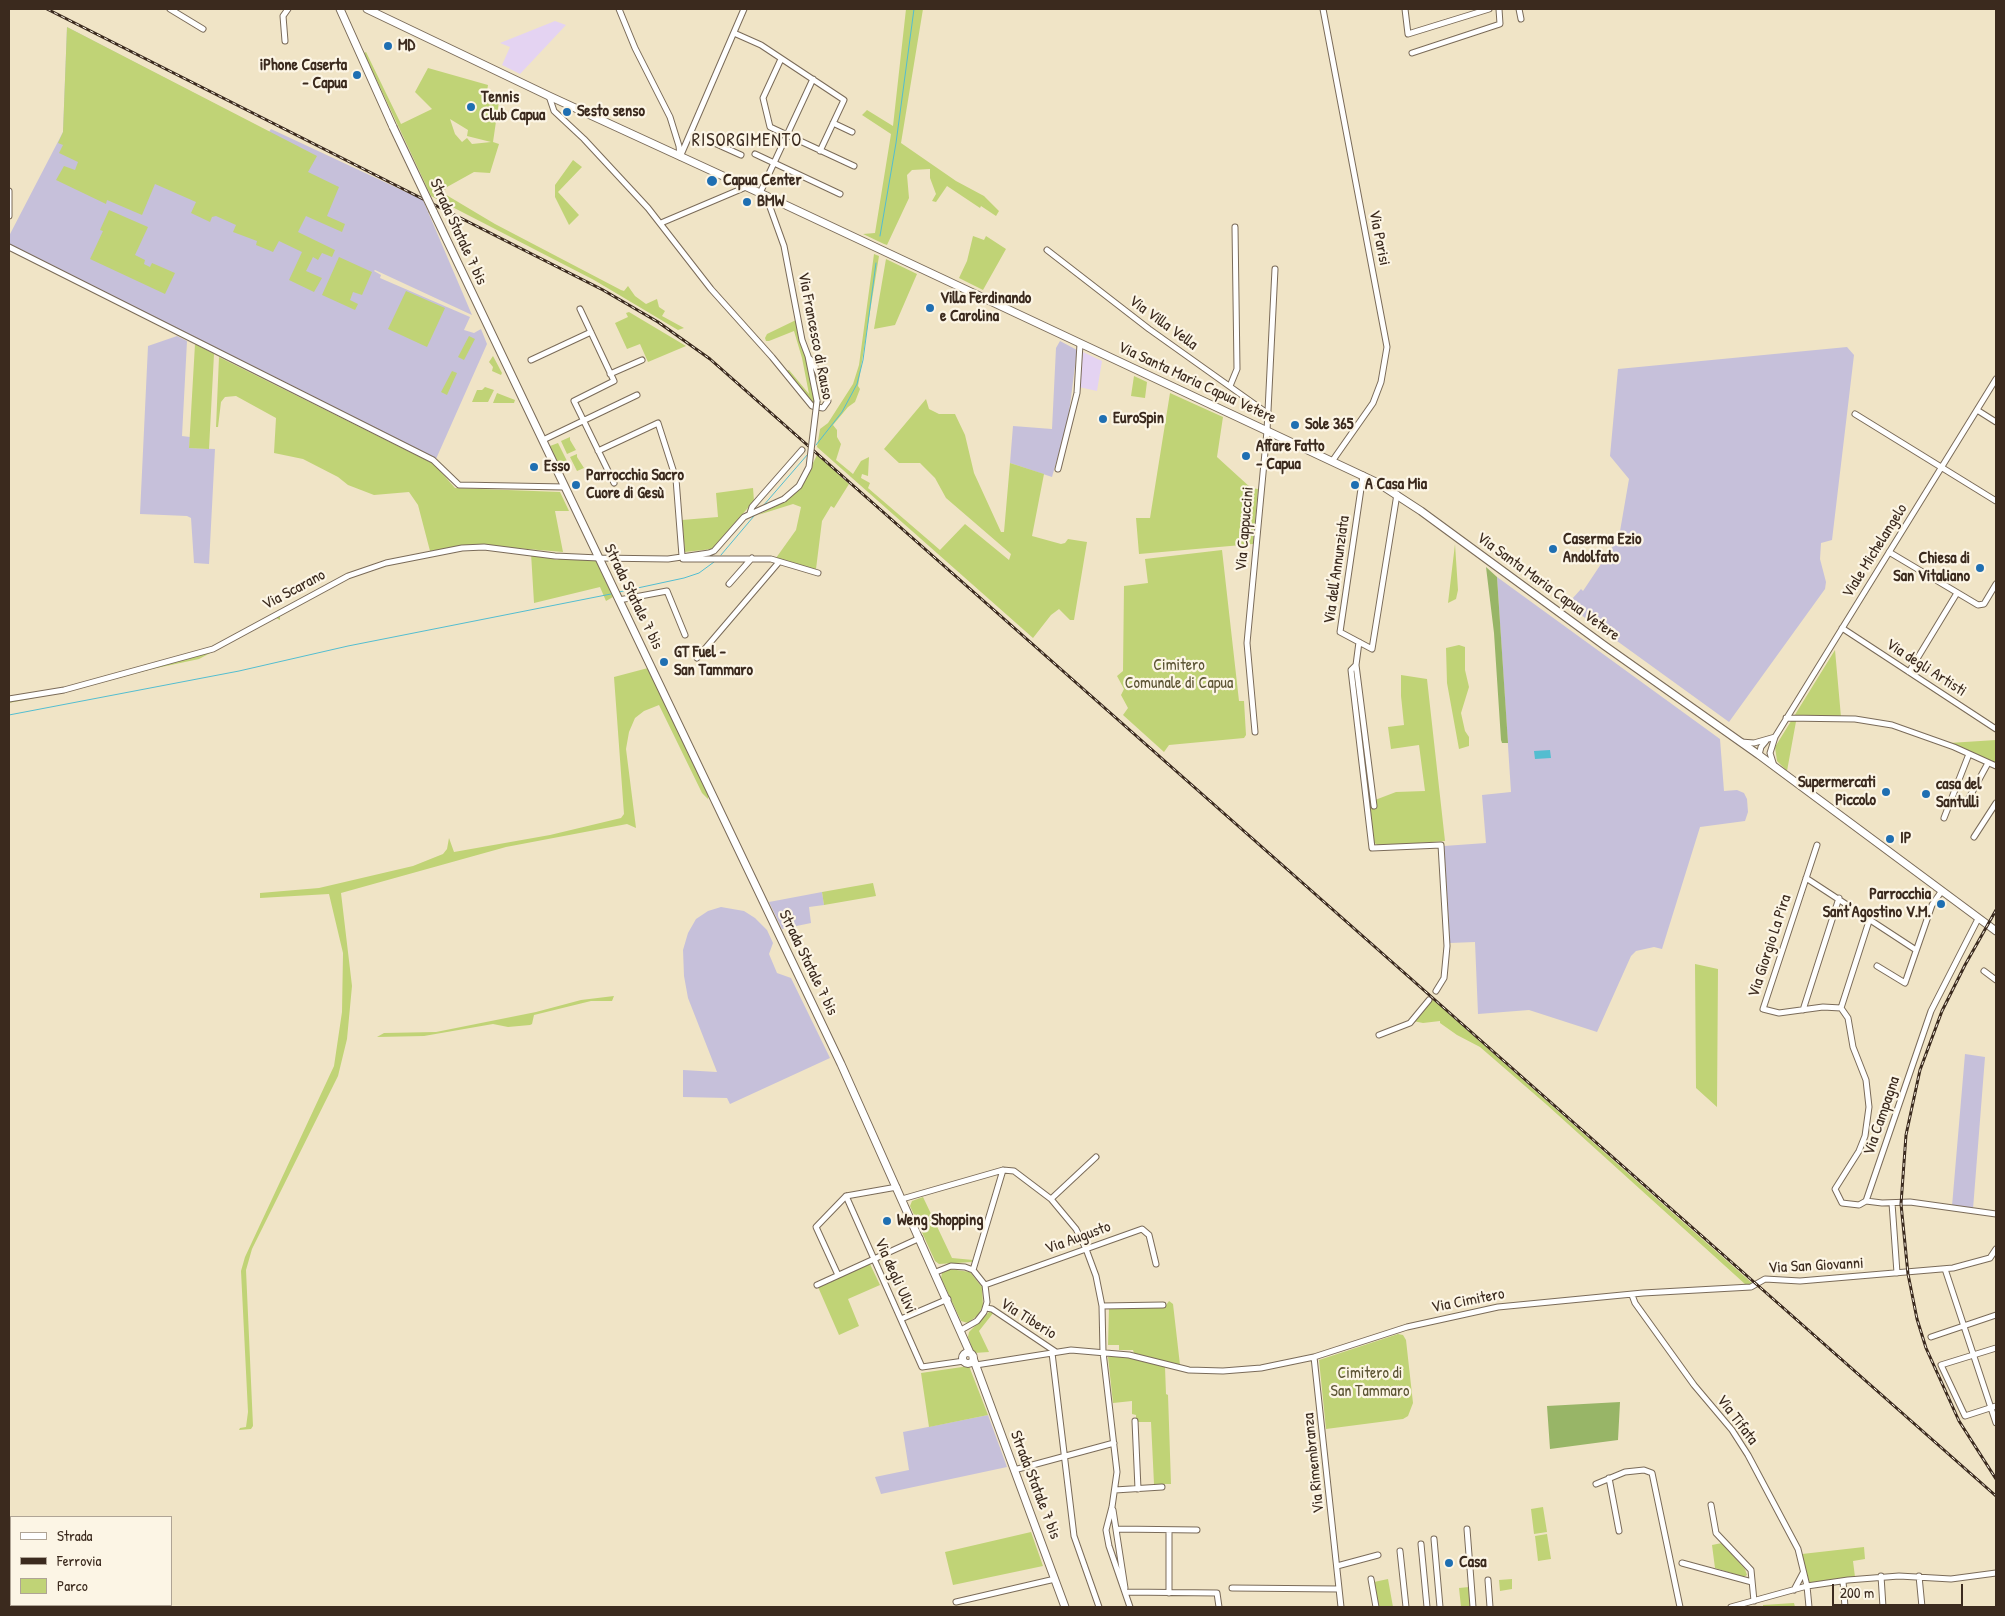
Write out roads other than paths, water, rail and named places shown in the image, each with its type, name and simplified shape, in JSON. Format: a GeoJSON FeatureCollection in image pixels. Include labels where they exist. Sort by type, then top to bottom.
{"type":"FeatureCollection","features":[{"type":"Feature","properties":{"kind":"main road","name":"Strada Statale 7 bis"},"geometry":{"type":"LineString","coordinates":[[340,9],[393,127],[832,1046],[936,1272],[962,1332],[970,1360],[1014,1470],[1065,1607]]}},
{"type":"Feature","properties":{"kind":"main road","name":"Via Santa Maria Capua Vetere"},"geometry":{"type":"LineString","coordinates":[[367,9],[378,11],[549,96],[747,186],[1080,344],[1333,460],[1397,494],[1759,755],[1978,919],[1995,928]]}},
{"type":"Feature","properties":{"kind":"street"},"geometry":{"type":"LineString","coordinates":[[170,9],[203,29]]}},
{"type":"Feature","properties":{"kind":"street"},"geometry":{"type":"LineString","coordinates":[[285,41],[282,16],[288,9]]}},
{"type":"Feature","properties":{"kind":"street"},"geometry":{"type":"LineString","coordinates":[[619,9],[635,48],[670,117],[679,146],[680,157]]}},
{"type":"Feature","properties":{"kind":"street"},"geometry":{"type":"LineString","coordinates":[[680,157],[744,9]]}},
{"type":"Feature","properties":{"kind":"street","name":"Via Parisi"},"geometry":{"type":"LineString","coordinates":[[1322,9],[1387,347],[1381,382],[1373,403],[1333,460]]}},
{"type":"Feature","properties":{"kind":"street"},"geometry":{"type":"LineString","coordinates":[[1405,9],[1408,34],[1489,9]]}},
{"type":"Feature","properties":{"kind":"street"},"geometry":{"type":"LineString","coordinates":[[1412,53],[1500,24],[1499,9]]}},
{"type":"Feature","properties":{"kind":"street"},"geometry":{"type":"LineString","coordinates":[[1519,9],[1521,19]]}},
{"type":"Feature","properties":{"kind":"street"},"geometry":{"type":"LineString","coordinates":[[734,33],[760,45],[844,100],[820,151]]}},
{"type":"Feature","properties":{"kind":"street"},"geometry":{"type":"LineString","coordinates":[[780,59],[763,98],[770,127],[854,166]]}},
{"type":"Feature","properties":{"kind":"street"},"geometry":{"type":"LineString","coordinates":[[763,194],[774,163],[813,79]]}},
{"type":"Feature","properties":{"kind":"street"},"geometry":{"type":"LineString","coordinates":[[549,96],[554,111],[584,139],[661,223],[711,289],[812,406],[820,409],[827,404],[827,397],[822,380],[813,362],[808,358]]}},
{"type":"Feature","properties":{"kind":"street"},"geometry":{"type":"LineString","coordinates":[[833,123],[852,132]]}},
{"type":"Feature","properties":{"kind":"street"},"geometry":{"type":"LineString","coordinates":[[692,133],[742,155]]}},
{"type":"Feature","properties":{"kind":"street"},"geometry":{"type":"LineString","coordinates":[[755,154],[840,194]]}},
{"type":"Feature","properties":{"kind":"street"},"geometry":{"type":"LineString","coordinates":[[661,223],[747,186]]}},
{"type":"Feature","properties":{"kind":"street"},"geometry":{"type":"LineString","coordinates":[[9,191],[9,216]]}},
{"type":"Feature","properties":{"kind":"street","name":"Via Francesco di Rauso"},"geometry":{"type":"LineString","coordinates":[[750,514],[784,500],[798,486],[809,467],[818,400],[802,340],[784,246],[763,194]]}},
{"type":"Feature","properties":{"kind":"street"},"geometry":{"type":"LineString","coordinates":[[1230,386],[1237,369],[1235,227]]}},
{"type":"Feature","properties":{"kind":"street"},"geometry":{"type":"LineString","coordinates":[[9,248],[433,460],[458,485],[565,487]]}},
{"type":"Feature","properties":{"kind":"street","name":"Via Villa Vella"},"geometry":{"type":"LineString","coordinates":[[1047,250],[1149,329],[1267,413]]}},
{"type":"Feature","properties":{"kind":"street","name":"Via Cappuccini"},"geometry":{"type":"LineString","coordinates":[[1255,732],[1247,643],[1267,431],[1275,269]]}},
{"type":"Feature","properties":{"kind":"street"},"geometry":{"type":"LineString","coordinates":[[580,309],[614,381],[574,401],[614,483]]}},
{"type":"Feature","properties":{"kind":"street"},"geometry":{"type":"LineString","coordinates":[[532,360],[591,332]]}},
{"type":"Feature","properties":{"kind":"street"},"geometry":{"type":"LineString","coordinates":[[1058,469],[1077,393],[1080,344]]}},
{"type":"Feature","properties":{"kind":"street"},"geometry":{"type":"LineString","coordinates":[[610,374],[642,360]]}},
{"type":"Feature","properties":{"kind":"street","name":"Viale Michelangelo"},"geometry":{"type":"LineString","coordinates":[[1770,748],[1786,718],[1996,380]]}},
{"type":"Feature","properties":{"kind":"street"},"geometry":{"type":"LineString","coordinates":[[543,440],[637,395]]}},
{"type":"Feature","properties":{"kind":"street"},"geometry":{"type":"LineString","coordinates":[[1977,410],[1996,422]]}},
{"type":"Feature","properties":{"kind":"street"},"geometry":{"type":"LineString","coordinates":[[1856,414],[1996,501]]}},
{"type":"Feature","properties":{"kind":"street"},"geometry":{"type":"LineString","coordinates":[[598,451],[658,423],[676,479],[682,556]]}},
{"type":"Feature","properties":{"kind":"street"},"geometry":{"type":"LineString","coordinates":[[668,559],[712,553],[741,520],[750,514],[752,507],[802,450]]}},
{"type":"Feature","properties":{"kind":"street","name":"Via dell'Annunziata"},"geometry":{"type":"LineString","coordinates":[[1363,475],[1340,632],[1372,649],[1397,494]]}},
{"type":"Feature","properties":{"kind":"street","name":"Via Scarano"},"geometry":{"type":"LineString","coordinates":[[9,699],[64,690],[213,649],[348,576],[386,562],[462,548],[484,547],[555,556],[668,559]]}},
{"type":"Feature","properties":{"kind":"street"},"geometry":{"type":"LineString","coordinates":[[1889,552],[1957,593],[1982,605],[1996,584]]}},
{"type":"Feature","properties":{"kind":"street"},"geometry":{"type":"LineString","coordinates":[[729,584],[752,558]]}},
{"type":"Feature","properties":{"kind":"street"},"geometry":{"type":"LineString","coordinates":[[668,559],[772,559],[818,573]]}},
{"type":"Feature","properties":{"kind":"street"},"geometry":{"type":"LineString","coordinates":[[697,658],[779,562]]}},
{"type":"Feature","properties":{"kind":"street"},"geometry":{"type":"LineString","coordinates":[[619,600],[667,591],[685,635]]}},
{"type":"Feature","properties":{"kind":"street"},"geometry":{"type":"LineString","coordinates":[[1909,672],[1957,593]]}},
{"type":"Feature","properties":{"kind":"street","name":"Via degli Artisti"},"geometry":{"type":"LineString","coordinates":[[1842,628],[1996,729]]}},
{"type":"Feature","properties":{"kind":"street"},"geometry":{"type":"LineString","coordinates":[[1360,642],[1356,665],[1374,806]]}},
{"type":"Feature","properties":{"kind":"street"},"geometry":{"type":"LineString","coordinates":[[1356,665],[1351,670],[1372,848],[1441,845],[1447,946],[1444,978],[1436,991]]}},
{"type":"Feature","properties":{"kind":"street"},"geometry":{"type":"LineString","coordinates":[[1786,718],[1855,719],[1892,725],[1996,766]]}},
{"type":"Feature","properties":{"kind":"street"},"geometry":{"type":"LineString","coordinates":[[1741,742],[1754,744],[1775,737]]}},
{"type":"Feature","properties":{"kind":"street"},"geometry":{"type":"LineString","coordinates":[[1759,755],[1761,746],[1767,740]]}},
{"type":"Feature","properties":{"kind":"street"},"geometry":{"type":"LineString","coordinates":[[1759,755],[1770,748],[1774,767]]}},
{"type":"Feature","properties":{"kind":"street"},"geometry":{"type":"LineString","coordinates":[[1944,818],[1969,754]]}},
{"type":"Feature","properties":{"kind":"street"},"geometry":{"type":"LineString","coordinates":[[1969,798],[1988,763]]}},
{"type":"Feature","properties":{"kind":"street"},"geometry":{"type":"LineString","coordinates":[[1974,837],[1996,803]]}},
{"type":"Feature","properties":{"kind":"street","name":"Via Giorgio La Pira"},"geometry":{"type":"LineString","coordinates":[[1817,845],[1763,1009],[1779,1013],[1823,1007],[1841,1008]]}},
{"type":"Feature","properties":{"kind":"street"},"geometry":{"type":"LineString","coordinates":[[1806,878],[1870,918],[1916,950]]}},
{"type":"Feature","properties":{"kind":"street"},"geometry":{"type":"LineString","coordinates":[[1877,966],[1905,983],[1932,905],[1941,892]]}},
{"type":"Feature","properties":{"kind":"street"},"geometry":{"type":"LineString","coordinates":[[1803,1010],[1839,898]]}},
{"type":"Feature","properties":{"kind":"street"},"geometry":{"type":"LineString","coordinates":[[1870,918],[1841,1008],[1848,1018],[1853,1047],[1866,1080],[1869,1107],[1865,1136],[1859,1151],[1836,1189],[1842,1203],[1859,1205],[1866,1201],[1910,1202],[1996,1214]]}},
{"type":"Feature","properties":{"kind":"street","name":"Via Campagna"},"geometry":{"type":"LineString","coordinates":[[1866,1201],[1931,1011],[1978,919]]}},
{"type":"Feature","properties":{"kind":"street"},"geometry":{"type":"LineString","coordinates":[[1984,971],[1996,980]]}},
{"type":"Feature","properties":{"kind":"street"},"geometry":{"type":"LineString","coordinates":[[1379,1034],[1410,1023],[1429,1000]]}},
{"type":"Feature","properties":{"kind":"street"},"geometry":{"type":"LineString","coordinates":[[1051,1198],[1096,1157]]}},
{"type":"Feature","properties":{"kind":"street"},"geometry":{"type":"LineString","coordinates":[[972,1270],[1003,1170]]}},
{"type":"Feature","properties":{"kind":"street"},"geometry":{"type":"LineString","coordinates":[[902,1199],[1003,1170],[1014,1171],[1051,1198],[1076,1229],[1096,1276],[1102,1306],[1103,1352],[1117,1472],[1112,1507],[1106,1530],[1109,1546],[1130,1607]]}},
{"type":"Feature","properties":{"kind":"street"},"geometry":{"type":"LineString","coordinates":[[838,1275],[816,1227],[846,1196],[897,1187]]}},
{"type":"Feature","properties":{"kind":"street","name":"Via degli Ulivi"},"geometry":{"type":"LineString","coordinates":[[846,1196],[922,1367],[970,1360]]}},
{"type":"Feature","properties":{"kind":"street"},"geometry":{"type":"LineString","coordinates":[[1892,1202],[1897,1273]]}},
{"type":"Feature","properties":{"kind":"street","name":"Via Augusto"},"geometry":{"type":"LineString","coordinates":[[985,1285],[1142,1229],[1148,1232],[1156,1264]]}},
{"type":"Feature","properties":{"kind":"street"},"geometry":{"type":"LineString","coordinates":[[818,1285],[920,1238]]}},
{"type":"Feature","properties":{"kind":"street","name":"Via San Giovanni"},"geometry":{"type":"LineString","coordinates":[[1632,1294],[1751,1287],[1765,1279],[1800,1281],[1945,1269],[1977,1263],[1990,1258],[1996,1249]]}},
{"type":"Feature","properties":{"kind":"street"},"geometry":{"type":"LineString","coordinates":[[936,1272],[951,1266],[972,1270],[985,1285],[986,1308],[977,1321],[962,1332]]}},
{"type":"Feature","properties":{"kind":"street"},"geometry":{"type":"LineString","coordinates":[[1945,1269],[1994,1407],[1996,1423]]}},
{"type":"Feature","properties":{"kind":"street","name":"Via Cimitero"},"geometry":{"type":"LineString","coordinates":[[970,1360],[1054,1352],[1103,1352],[1129,1355],[1189,1370],[1223,1371],[1261,1368],[1314,1357],[1407,1327],[1498,1307],[1632,1294]]}},
{"type":"Feature","properties":{"kind":"street","name":"Via Tifata"},"geometry":{"type":"LineString","coordinates":[[1632,1294],[1635,1303],[1646,1319],[1694,1384],[1732,1430],[1748,1455],[1794,1541],[1807,1586],[1809,1607]]}},
{"type":"Feature","properties":{"kind":"street"},"geometry":{"type":"LineString","coordinates":[[901,1319],[948,1299]]}},
{"type":"Feature","properties":{"kind":"street"},"geometry":{"type":"LineString","coordinates":[[1102,1306],[1163,1304]]}},
{"type":"Feature","properties":{"kind":"street","name":"Via Tiberio"},"geometry":{"type":"LineString","coordinates":[[986,1308],[992,1309],[1054,1352]]}},
{"type":"Feature","properties":{"kind":"street"},"geometry":{"type":"LineString","coordinates":[[1931,1337],[1996,1315]]}},
{"type":"Feature","properties":{"kind":"street"},"geometry":{"type":"LineString","coordinates":[[1994,1407],[1965,1416],[1941,1364],[1996,1348]]}},
{"type":"Feature","properties":{"kind":"street"},"geometry":{"type":"LineString","coordinates":[[1054,1352],[1063,1456],[1074,1536],[1099,1607]]}},
{"type":"Feature","properties":{"kind":"street","name":"Via Rimembranza"},"geometry":{"type":"LineString","coordinates":[[1314,1357],[1341,1607]]}},
{"type":"Feature","properties":{"kind":"street"},"geometry":{"type":"LineString","coordinates":[[1135,1421],[1138,1489]]}},
{"type":"Feature","properties":{"kind":"street"},"geometry":{"type":"LineString","coordinates":[[1014,1470],[1114,1443]]}},
{"type":"Feature","properties":{"kind":"street"},"geometry":{"type":"LineString","coordinates":[[1596,1484],[1609,1478],[1637,1471],[1652,1473],[1680,1607]]}},
{"type":"Feature","properties":{"kind":"street"},"geometry":{"type":"LineString","coordinates":[[1609,1478],[1619,1530]]}},
{"type":"Feature","properties":{"kind":"street"},"geometry":{"type":"LineString","coordinates":[[1115,1490],[1162,1487]]}},
{"type":"Feature","properties":{"kind":"street"},"geometry":{"type":"LineString","coordinates":[[1711,1505],[1716,1533],[1751,1570],[1755,1603]]}},
{"type":"Feature","properties":{"kind":"street"},"geometry":{"type":"LineString","coordinates":[[1112,1507],[1125,1576],[1125,1592]]}},
{"type":"Feature","properties":{"kind":"street"},"geometry":{"type":"LineString","coordinates":[[1117,1529],[1197,1530]]}},
{"type":"Feature","properties":{"kind":"street"},"geometry":{"type":"LineString","coordinates":[[1467,1529],[1473,1607]]}},
{"type":"Feature","properties":{"kind":"street"},"geometry":{"type":"LineString","coordinates":[[1169,1530],[1169,1593]]}},
{"type":"Feature","properties":{"kind":"street"},"geometry":{"type":"LineString","coordinates":[[1434,1539],[1440,1607]]}},
{"type":"Feature","properties":{"kind":"street"},"geometry":{"type":"LineString","coordinates":[[1421,1544],[1427,1607]]}},
{"type":"Feature","properties":{"kind":"street"},"geometry":{"type":"LineString","coordinates":[[1400,1550],[1406,1607]]}},
{"type":"Feature","properties":{"kind":"street"},"geometry":{"type":"LineString","coordinates":[[1337,1566],[1378,1555]]}},
{"type":"Feature","properties":{"kind":"street"},"geometry":{"type":"LineString","coordinates":[[1682,1563],[1752,1582]]}},
{"type":"Feature","properties":{"kind":"street"},"geometry":{"type":"LineString","coordinates":[[1794,1590],[1800,1582],[1803,1570]]}},
{"type":"Feature","properties":{"kind":"street"},"geometry":{"type":"LineString","coordinates":[[1731,1607],[1755,1603],[1807,1586],[1842,1581],[1881,1576],[1921,1576],[1952,1579],[1996,1573]]}},
{"type":"Feature","properties":{"kind":"street"},"geometry":{"type":"LineString","coordinates":[[1881,1576],[1883,1607]]}},
{"type":"Feature","properties":{"kind":"street"},"geometry":{"type":"LineString","coordinates":[[1921,1576],[1922,1607]]}},
{"type":"Feature","properties":{"kind":"street"},"geometry":{"type":"LineString","coordinates":[[1371,1579],[1376,1607]]}},
{"type":"Feature","properties":{"kind":"street"},"geometry":{"type":"LineString","coordinates":[[956,1602],[1055,1580]]}},
{"type":"Feature","properties":{"kind":"street"},"geometry":{"type":"LineString","coordinates":[[1488,1580],[1490,1607]]}},
{"type":"Feature","properties":{"kind":"street"},"geometry":{"type":"LineString","coordinates":[[1842,1581],[1845,1607]]}},
{"type":"Feature","properties":{"kind":"street"},"geometry":{"type":"LineString","coordinates":[[1232,1588],[1339,1589]]}},
{"type":"Feature","properties":{"kind":"street"},"geometry":{"type":"LineString","coordinates":[[1125,1592],[1217,1593],[1220,1607]]}},
{"type":"Feature","properties":{"kind":"water"},"geometry":{"type":"Polygon","coordinates":[[[1550,750],[1551,758],[1535,759],[1534,751],[1550,750]]]}},
{"type":"Feature","properties":{"kind":"waterway"},"geometry":{"type":"LineString","coordinates":[[880,236],[896,143],[914,9]]}},
{"type":"Feature","properties":{"kind":"waterway"},"geometry":{"type":"LineString","coordinates":[[816,445],[842,412],[857,384],[863,360],[876,263]]}},
{"type":"Feature","properties":{"kind":"waterway"},"geometry":{"type":"LineString","coordinates":[[763,506],[808,454]]}},
{"type":"Feature","properties":{"kind":"waterway"},"geometry":{"type":"LineString","coordinates":[[721,555],[754,516]]}},
{"type":"Feature","properties":{"kind":"waterway"},"geometry":{"type":"LineString","coordinates":[[619,592],[684,578],[699,573],[714,562]]}},
{"type":"Feature","properties":{"kind":"waterway"},"geometry":{"type":"LineString","coordinates":[[9,715],[239,671],[348,646],[611,594]]}},
{"type":"Feature","properties":{"kind":"railway"},"geometry":{"type":"LineString","coordinates":[[47,9],[603,290],[658,322],[710,359],[1996,1496]]}},
{"type":"Feature","properties":{"kind":"railway"},"geometry":{"type":"LineString","coordinates":[[1996,910],[1942,1011],[1920,1070],[1906,1135],[1901,1204],[1908,1274],[1917,1319],[1926,1348],[1959,1421],[1996,1479]]}},
{"type":"Feature","properties":{"kind":"place","name":"MD"},"geometry":{"type":"Point","coordinates":[388,46]}},
{"type":"Feature","properties":{"kind":"place","name":"iPhone Caserta - Capua"},"geometry":{"type":"Point","coordinates":[357,75]}},
{"type":"Feature","properties":{"kind":"place","name":"Tennis Club Capua"},"geometry":{"type":"Point","coordinates":[471,107]}},
{"type":"Feature","properties":{"kind":"place","name":"Sesto senso"},"geometry":{"type":"Point","coordinates":[567,112]}},
{"type":"Feature","properties":{"kind":"place","name":"Capua Center"},"geometry":{"type":"Point","coordinates":[712,181]}},
{"type":"Feature","properties":{"kind":"place","name":"BMW"},"geometry":{"type":"Point","coordinates":[747,202]}},
{"type":"Feature","properties":{"kind":"place","name":"Villa Ferdinando e Carolina"},"geometry":{"type":"Point","coordinates":[930,308]}},
{"type":"Feature","properties":{"kind":"place","name":"EuroSpin"},"geometry":{"type":"Point","coordinates":[1103,419]}},
{"type":"Feature","properties":{"kind":"place","name":"Sole 365"},"geometry":{"type":"Point","coordinates":[1295,425]}},
{"type":"Feature","properties":{"kind":"place","name":"Affare Fatto - Capua"},"geometry":{"type":"Point","coordinates":[1246,456]}},
{"type":"Feature","properties":{"kind":"place","name":"Esso"},"geometry":{"type":"Point","coordinates":[534,467]}},
{"type":"Feature","properties":{"kind":"place","name":"Parrocchia Sacro Cuore di Gesù"},"geometry":{"type":"Point","coordinates":[576,485]}},
{"type":"Feature","properties":{"kind":"place","name":"A Casa Mia"},"geometry":{"type":"Point","coordinates":[1355,485]}},
{"type":"Feature","properties":{"kind":"place","name":"Caserma Ezio Andolfato"},"geometry":{"type":"Point","coordinates":[1553,549]}},
{"type":"Feature","properties":{"kind":"place","name":"Chiesa di San Vitaliano"},"geometry":{"type":"Point","coordinates":[1980,568]}},
{"type":"Feature","properties":{"kind":"place","name":"GT Fuel - San Tammaro"},"geometry":{"type":"Point","coordinates":[664,662]}},
{"type":"Feature","properties":{"kind":"place","name":"Supermercati Piccolo"},"geometry":{"type":"Point","coordinates":[1886,792]}},
{"type":"Feature","properties":{"kind":"place","name":"casa del Santulli"},"geometry":{"type":"Point","coordinates":[1926,794]}},
{"type":"Feature","properties":{"kind":"place","name":"IP"},"geometry":{"type":"Point","coordinates":[1890,839]}},
{"type":"Feature","properties":{"kind":"place","name":"Parrocchia Sant'Agostino V.M."},"geometry":{"type":"Point","coordinates":[1941,904]}},
{"type":"Feature","properties":{"kind":"place","name":"Weng Shopping"},"geometry":{"type":"Point","coordinates":[887,1221]}},
{"type":"Feature","properties":{"kind":"place","name":"Casa"},"geometry":{"type":"Point","coordinates":[1449,1563]}},
{"type":"Feature","properties":{"kind":"district","name":"RISORGIMENTO"},"geometry":{"type":"Point","coordinates":[747,141]}},
{"type":"Feature","properties":{"kind":"park label","name":"Cimitero Comunale di Capua"},"geometry":{"type":"Point","coordinates":[1179,675]}},
{"type":"Feature","properties":{"kind":"park label","name":"Cimitero di San Tammaro"},"geometry":{"type":"Point","coordinates":[1370,1383]}}]}
